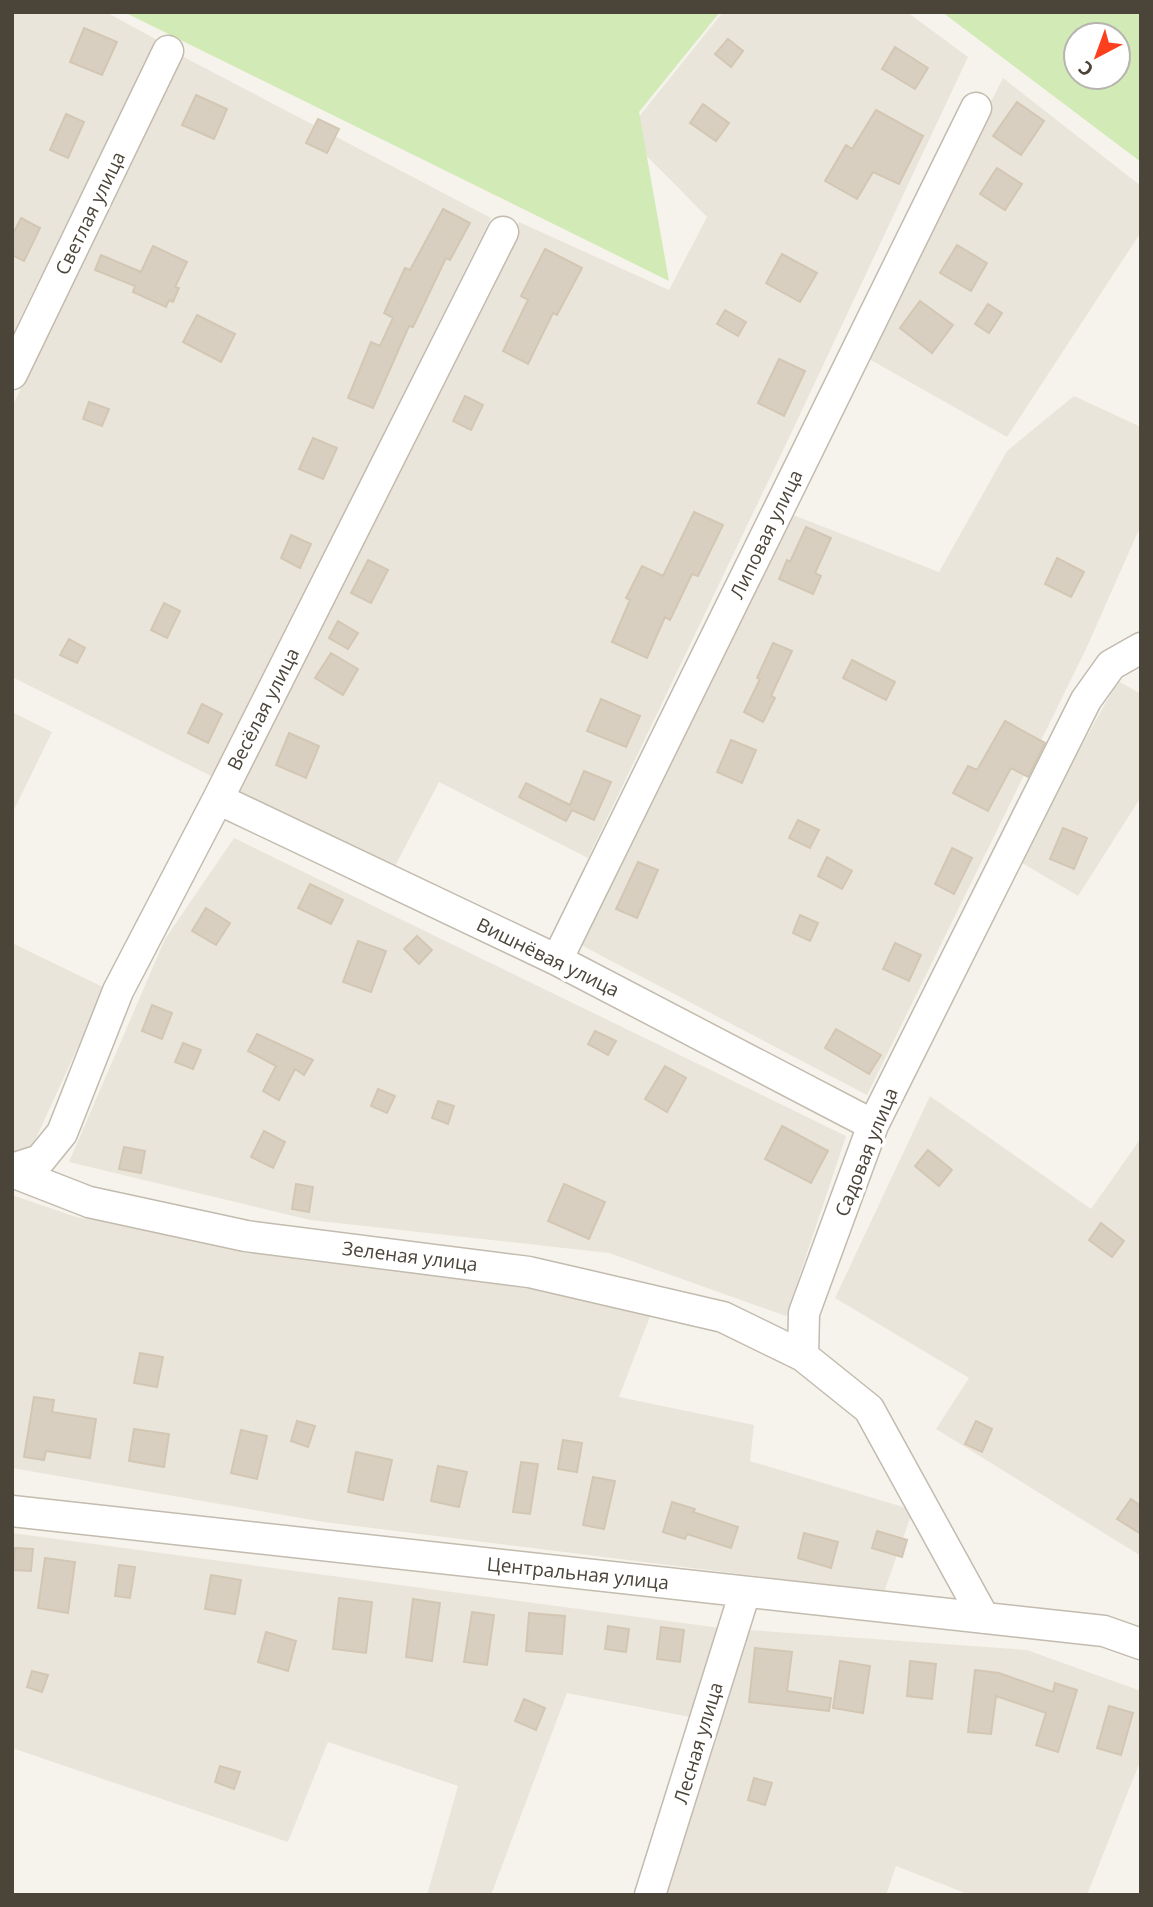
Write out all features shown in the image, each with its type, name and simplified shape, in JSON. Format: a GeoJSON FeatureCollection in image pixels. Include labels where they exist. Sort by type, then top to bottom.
{"type":"FeatureCollection","features":[{"type":"Feature","properties":{"kind":"street","name":"Светлая улица"},"geometry":{"type":"LineString","coordinates":[[12,374],[168,51]]}},
{"type":"Feature","properties":{"kind":"street","name":"Липовая улица"},"geometry":{"type":"LineString","coordinates":[[557,960],[975,108]]}},
{"type":"Feature","properties":{"kind":"street","name":"Весёлая улица"},"geometry":{"type":"LineString","coordinates":[[12,1171],[40,1160],[62,1133],[118,991],[218,799],[503,232]]}},
{"type":"Feature","properties":{"kind":"street","name":"Садовая улица"},"geometry":{"type":"LineString","coordinates":[[803,1356],[804,1313],[873,1125],[1086,700],[1111,665],[1141,648]]}},
{"type":"Feature","properties":{"kind":"street","name":"Вишнёвая улица"},"geometry":{"type":"LineString","coordinates":[[218,799],[557,960],[873,1125]]}},
{"type":"Feature","properties":{"kind":"street","name":"Зеленая улица"},"geometry":{"type":"LineString","coordinates":[[12,1171],[89,1202],[246,1236],[542,1275],[723,1317],[803,1356]]}},
{"type":"Feature","properties":{"kind":"street"},"geometry":{"type":"LineString","coordinates":[[803,1356],[869,1409],[984,1618]]}},
{"type":"Feature","properties":{"kind":"street","name":"Центральная улица"},"geometry":{"type":"LineString","coordinates":[[12,1511],[1104,1631],[1141,1644]]}},
{"type":"Feature","properties":{"kind":"street","name":"Лесная улица"},"geometry":{"type":"LineString","coordinates":[[650,1895],[745,1592]]}},
{"type":"Feature","properties":{"kind":"shaded area"},"geometry":{"type":"Polygon","coordinates":[[[12,12],[106,12],[157,40],[12,335],[12,12]]]}},
{"type":"Feature","properties":{"kind":"shaded area"},"geometry":{"type":"Polygon","coordinates":[[[723,12],[907,12],[968,57],[588,858],[439,782],[394,868],[235,795],[519,222],[669,290],[707,217],[625,134],[723,12]]]}},
{"type":"Feature","properties":{"kind":"shaded area"},"geometry":{"type":"Polygon","coordinates":[[[180,55],[491,218],[213,777],[12,677],[12,407],[180,55]]]}},
{"type":"Feature","properties":{"kind":"shaded area"},"geometry":{"type":"Polygon","coordinates":[[[1003,78],[1141,186],[1141,232],[1007,437],[862,355],[1003,78]]]}},
{"type":"Feature","properties":{"kind":"shaded area"},"geometry":{"type":"Polygon","coordinates":[[[1074,396],[1141,427],[1141,525],[1086,649],[867,1095],[579,944],[788,513],[939,572],[1007,451],[1074,396]]]}},
{"type":"Feature","properties":{"kind":"shaded area"},"geometry":{"type":"Polygon","coordinates":[[[1118,681],[1141,694],[1141,797],[1078,896],[1017,860],[1118,681]]]}},
{"type":"Feature","properties":{"kind":"shaded area"},"geometry":{"type":"Polygon","coordinates":[[[12,712],[52,732],[12,814],[12,712]]]}},
{"type":"Feature","properties":{"kind":"shaded area"},"geometry":{"type":"Polygon","coordinates":[[[234,838],[846,1136],[786,1316],[609,1253],[310,1220],[69,1162],[165,939],[234,838]]]}},
{"type":"Feature","properties":{"kind":"shaded area"},"geometry":{"type":"Polygon","coordinates":[[[12,943],[105,988],[25,1162],[12,1155],[12,943]]]}},
{"type":"Feature","properties":{"kind":"shaded area"},"geometry":{"type":"Polygon","coordinates":[[[930,1096],[1091,1209],[1141,1138],[1141,1556],[936,1429],[969,1378],[835,1298],[930,1096]]]}},
{"type":"Feature","properties":{"kind":"shaded area"},"geometry":{"type":"Polygon","coordinates":[[[12,1195],[76,1217],[389,1263],[654,1306],[619,1397],[754,1425],[750,1461],[913,1510],[884,1592],[324,1522],[12,1468],[12,1195]]]}},
{"type":"Feature","properties":{"kind":"shaded area"},"geometry":{"type":"Polygon","coordinates":[[[12,1533],[728,1629],[695,1718],[567,1693],[491,1895],[427,1895],[458,1786],[328,1742],[288,1842],[12,1748],[12,1533]]]}},
{"type":"Feature","properties":{"kind":"shaded area"},"geometry":{"type":"Polygon","coordinates":[[[749,1630],[1027,1650],[1141,1691],[1141,1759],[1087,1895],[970,1895],[896,1866],[886,1895],[663,1895],[749,1630]]]}},
{"type":"Feature","properties":{"kind":"green space"},"geometry":{"type":"Polygon","coordinates":[[[124,12],[720,12],[639,112],[669,281],[124,12]]]}},
{"type":"Feature","properties":{"kind":"green space"},"geometry":{"type":"Polygon","coordinates":[[[942,12],[1141,12],[1141,162],[942,12]]]}},
{"type":"Feature","properties":{"kind":"building"},"geometry":{"type":"Polygon","coordinates":[[[84,28],[117,42],[102,75],[70,62],[84,28]]]}},
{"type":"Feature","properties":{"kind":"building"},"geometry":{"type":"Polygon","coordinates":[[[728,39],[743,51],[731,67],[715,54],[728,39]]]}},
{"type":"Feature","properties":{"kind":"building"},"geometry":{"type":"Polygon","coordinates":[[[895,47],[928,68],[915,89],[882,69],[895,47]]]}},
{"type":"Feature","properties":{"kind":"building"},"geometry":{"type":"Polygon","coordinates":[[[196,95],[227,109],[214,139],[182,125],[196,95]]]}},
{"type":"Feature","properties":{"kind":"building"},"geometry":{"type":"Polygon","coordinates":[[[1017,102],[1044,121],[1021,155],[993,136],[1017,102]]]}},
{"type":"Feature","properties":{"kind":"building"},"geometry":{"type":"Polygon","coordinates":[[[703,104],[729,123],[716,141],[690,123],[703,104]]]}},
{"type":"Feature","properties":{"kind":"building"},"geometry":{"type":"Polygon","coordinates":[[[876,110],[923,136],[899,184],[873,172],[857,199],[825,181],[846,145],[852,149],[876,110]]]}},
{"type":"Feature","properties":{"kind":"building"},"geometry":{"type":"Polygon","coordinates":[[[66,114],[84,122],[68,158],[50,150],[66,114]]]}},
{"type":"Feature","properties":{"kind":"building"},"geometry":{"type":"Polygon","coordinates":[[[318,119],[339,129],[327,153],[306,143],[318,119]]]}},
{"type":"Feature","properties":{"kind":"building"},"geometry":{"type":"Polygon","coordinates":[[[997,168],[1022,184],[1005,210],[980,194],[997,168]]]}},
{"type":"Feature","properties":{"kind":"building"},"geometry":{"type":"Polygon","coordinates":[[[443,209],[470,223],[450,260],[446,258],[413,327],[409,326],[373,408],[348,398],[371,342],[380,346],[393,318],[384,313],[405,268],[410,270],[443,209]]]}},
{"type":"Feature","properties":{"kind":"building"},"geometry":{"type":"Polygon","coordinates":[[[21,218],[40,228],[24,261],[12,255],[12,236],[21,218]]]}},
{"type":"Feature","properties":{"kind":"building"},"geometry":{"type":"Polygon","coordinates":[[[957,245],[987,263],[971,291],[940,273],[957,245]]]}},
{"type":"Feature","properties":{"kind":"building"},"geometry":{"type":"Polygon","coordinates":[[[153,246],[187,262],[175,287],[179,288],[173,302],[169,300],[166,307],[133,292],[135,286],[95,270],[101,255],[141,272],[153,246]]]}},
{"type":"Feature","properties":{"kind":"building"},"geometry":{"type":"Polygon","coordinates":[[[545,249],[582,268],[557,315],[553,313],[528,364],[503,351],[528,300],[521,296],[545,249]]]}},
{"type":"Feature","properties":{"kind":"building"},"geometry":{"type":"Polygon","coordinates":[[[782,254],[817,273],[800,302],[766,283],[782,254]]]}},
{"type":"Feature","properties":{"kind":"building"},"geometry":{"type":"Polygon","coordinates":[[[920,301],[953,325],[932,353],[900,328],[920,301]]]}},
{"type":"Feature","properties":{"kind":"building"},"geometry":{"type":"Polygon","coordinates":[[[988,304],[1002,313],[989,333],[975,324],[988,304]]]}},
{"type":"Feature","properties":{"kind":"building"},"geometry":{"type":"Polygon","coordinates":[[[725,310],[746,322],[738,336],[717,324],[725,310]]]}},
{"type":"Feature","properties":{"kind":"building"},"geometry":{"type":"Polygon","coordinates":[[[197,315],[235,334],[221,362],[183,342],[197,315]]]}},
{"type":"Feature","properties":{"kind":"building"},"geometry":{"type":"Polygon","coordinates":[[[779,359],[805,371],[784,416],[758,403],[779,359]]]}},
{"type":"Feature","properties":{"kind":"building"},"geometry":{"type":"Polygon","coordinates":[[[465,396],[483,405],[471,430],[453,421],[465,396]]]}},
{"type":"Feature","properties":{"kind":"building"},"geometry":{"type":"Polygon","coordinates":[[[89,402],[109,409],[102,426],[83,419],[89,402]]]}},
{"type":"Feature","properties":{"kind":"building"},"geometry":{"type":"Polygon","coordinates":[[[313,438],[337,448],[323,479],[299,469],[313,438]]]}},
{"type":"Feature","properties":{"kind":"building"},"geometry":{"type":"Polygon","coordinates":[[[694,512],[723,525],[698,576],[692,574],[670,620],[665,617],[647,658],[612,642],[630,600],[626,598],[642,566],[663,576],[694,512]]]}},
{"type":"Feature","properties":{"kind":"building"},"geometry":{"type":"Polygon","coordinates":[[[806,527],[831,538],[815,573],[821,576],[813,594],[779,579],[806,527]]]}},
{"type":"Feature","properties":{"kind":"building"},"geometry":{"type":"Polygon","coordinates":[[[291,535],[311,544],[300,568],[281,558],[291,535]]]}},
{"type":"Feature","properties":{"kind":"building"},"geometry":{"type":"Polygon","coordinates":[[[1057,558],[1084,572],[1071,597],[1045,584],[1057,558]]]}},
{"type":"Feature","properties":{"kind":"building"},"geometry":{"type":"Polygon","coordinates":[[[368,560],[388,570],[371,603],[351,593],[368,560]]]}},
{"type":"Feature","properties":{"kind":"building"},"geometry":{"type":"Polygon","coordinates":[[[164,603],[180,611],[167,638],[151,630],[164,603]]]}},
{"type":"Feature","properties":{"kind":"building"},"geometry":{"type":"Polygon","coordinates":[[[338,621],[358,633],[348,649],[329,638],[338,621]]]}},
{"type":"Feature","properties":{"kind":"building"},"geometry":{"type":"Polygon","coordinates":[[[69,639],[85,648],[77,663],[60,655],[69,639]]]}},
{"type":"Feature","properties":{"kind":"building"},"geometry":{"type":"Polygon","coordinates":[[[773,643],[792,651],[771,696],[775,698],[763,722],[744,712],[773,643]]]}},
{"type":"Feature","properties":{"kind":"building"},"geometry":{"type":"Polygon","coordinates":[[[331,653],[358,669],[343,695],[315,678],[331,653]]]}},
{"type":"Feature","properties":{"kind":"building"},"geometry":{"type":"Polygon","coordinates":[[[852,660],[895,682],[886,700],[843,678],[852,660]]]}},
{"type":"Feature","properties":{"kind":"building"},"geometry":{"type":"Polygon","coordinates":[[[601,699],[640,716],[626,747],[587,731],[601,699]]]}},
{"type":"Feature","properties":{"kind":"building"},"geometry":{"type":"Polygon","coordinates":[[[202,704],[222,714],[208,743],[188,733],[202,704]]]}},
{"type":"Feature","properties":{"kind":"building"},"geometry":{"type":"Polygon","coordinates":[[[1005,721],[1045,743],[1028,777],[1011,768],[988,811],[953,793],[968,766],[977,770],[1005,721]]]}},
{"type":"Feature","properties":{"kind":"building"},"geometry":{"type":"Polygon","coordinates":[[[289,733],[319,746],[306,778],[276,765],[289,733]]]}},
{"type":"Feature","properties":{"kind":"building"},"geometry":{"type":"Polygon","coordinates":[[[731,740],[756,750],[742,783],[717,772],[731,740]]]}},
{"type":"Feature","properties":{"kind":"building"},"geometry":{"type":"Polygon","coordinates":[[[584,771],[611,782],[594,820],[572,810],[566,821],[519,797],[526,783],[570,805],[584,771]]]}},
{"type":"Feature","properties":{"kind":"building"},"geometry":{"type":"Polygon","coordinates":[[[798,820],[819,830],[810,848],[789,838],[798,820]]]}},
{"type":"Feature","properties":{"kind":"building"},"geometry":{"type":"Polygon","coordinates":[[[1063,828],[1087,838],[1074,869],[1050,859],[1063,828]]]}},
{"type":"Feature","properties":{"kind":"building"},"geometry":{"type":"Polygon","coordinates":[[[952,848],[972,858],[954,894],[935,884],[952,848]]]}},
{"type":"Feature","properties":{"kind":"building"},"geometry":{"type":"Polygon","coordinates":[[[827,857],[852,871],[842,889],[818,876],[827,857]]]}},
{"type":"Feature","properties":{"kind":"building"},"geometry":{"type":"Polygon","coordinates":[[[638,862],[658,870],[637,918],[616,909],[638,862]]]}},
{"type":"Feature","properties":{"kind":"building"},"geometry":{"type":"Polygon","coordinates":[[[310,884],[343,900],[331,924],[298,908],[310,884]]]}},
{"type":"Feature","properties":{"kind":"building"},"geometry":{"type":"Polygon","coordinates":[[[206,908],[230,923],[216,945],[192,931],[206,908]]]}},
{"type":"Feature","properties":{"kind":"building"},"geometry":{"type":"Polygon","coordinates":[[[800,915],[818,923],[810,941],[793,933],[800,915]]]}},
{"type":"Feature","properties":{"kind":"building"},"geometry":{"type":"Polygon","coordinates":[[[417,936],[432,950],[419,964],[404,949],[417,936]]]}},
{"type":"Feature","properties":{"kind":"building"},"geometry":{"type":"Polygon","coordinates":[[[358,941],[386,951],[371,992],[343,982],[358,941]]]}},
{"type":"Feature","properties":{"kind":"building"},"geometry":{"type":"Polygon","coordinates":[[[895,943],[921,955],[909,981],[883,969],[895,943]]]}},
{"type":"Feature","properties":{"kind":"building"},"geometry":{"type":"Polygon","coordinates":[[[152,1005],[172,1013],[162,1039],[142,1031],[152,1005]]]}},
{"type":"Feature","properties":{"kind":"building"},"geometry":{"type":"Polygon","coordinates":[[[836,1029],[881,1055],[869,1074],[825,1048],[836,1029]]]}},
{"type":"Feature","properties":{"kind":"building"},"geometry":{"type":"Polygon","coordinates":[[[595,1031],[616,1041],[608,1055],[588,1044],[595,1031]]]}},
{"type":"Feature","properties":{"kind":"building"},"geometry":{"type":"Polygon","coordinates":[[[257,1034],[313,1060],[304,1075],[295,1069],[279,1100],[263,1091],[276,1066],[248,1051],[257,1034]]]}},
{"type":"Feature","properties":{"kind":"building"},"geometry":{"type":"Polygon","coordinates":[[[183,1043],[201,1050],[193,1069],[175,1062],[183,1043]]]}},
{"type":"Feature","properties":{"kind":"building"},"geometry":{"type":"Polygon","coordinates":[[[665,1066],[686,1078],[667,1112],[645,1099],[665,1066]]]}},
{"type":"Feature","properties":{"kind":"building"},"geometry":{"type":"Polygon","coordinates":[[[378,1089],[395,1096],[387,1113],[371,1106],[378,1089]]]}},
{"type":"Feature","properties":{"kind":"building"},"geometry":{"type":"Polygon","coordinates":[[[438,1101],[454,1106],[448,1124],[432,1118],[438,1101]]]}},
{"type":"Feature","properties":{"kind":"building"},"geometry":{"type":"Polygon","coordinates":[[[782,1126],[828,1151],[811,1183],[765,1159],[782,1126]]]}},
{"type":"Feature","properties":{"kind":"building"},"geometry":{"type":"Polygon","coordinates":[[[264,1131],[285,1142],[273,1168],[251,1157],[264,1131]]]}},
{"type":"Feature","properties":{"kind":"building"},"geometry":{"type":"Polygon","coordinates":[[[124,1147],[145,1151],[141,1173],[119,1169],[124,1147]]]}},
{"type":"Feature","properties":{"kind":"building"},"geometry":{"type":"Polygon","coordinates":[[[928,1150],[952,1170],[939,1186],[915,1166],[928,1150]]]}},
{"type":"Feature","properties":{"kind":"building"},"geometry":{"type":"Polygon","coordinates":[[[296,1184],[313,1187],[309,1212],[292,1209],[296,1184]]]}},
{"type":"Feature","properties":{"kind":"building"},"geometry":{"type":"Polygon","coordinates":[[[564,1184],[605,1202],[589,1239],[548,1221],[564,1184]]]}},
{"type":"Feature","properties":{"kind":"building"},"geometry":{"type":"Polygon","coordinates":[[[1101,1223],[1124,1241],[1112,1257],[1089,1240],[1101,1223]]]}},
{"type":"Feature","properties":{"kind":"building"},"geometry":{"type":"Polygon","coordinates":[[[140,1353],[163,1357],[157,1387],[134,1383],[140,1353]]]}},
{"type":"Feature","properties":{"kind":"building"},"geometry":{"type":"Polygon","coordinates":[[[34,1397],[54,1400],[52,1412],[96,1419],[90,1458],[46,1451],[44,1460],[24,1457],[34,1397]]]}},
{"type":"Feature","properties":{"kind":"building"},"geometry":{"type":"Polygon","coordinates":[[[297,1421],[315,1426],[308,1447],[291,1441],[297,1421]]]}},
{"type":"Feature","properties":{"kind":"building"},"geometry":{"type":"Polygon","coordinates":[[[976,1421],[992,1429],[982,1452],[965,1444],[976,1421]]]}},
{"type":"Feature","properties":{"kind":"building"},"geometry":{"type":"Polygon","coordinates":[[[134,1429],[169,1434],[164,1467],[129,1461],[134,1429]]]}},
{"type":"Feature","properties":{"kind":"building"},"geometry":{"type":"Polygon","coordinates":[[[241,1430],[267,1436],[257,1479],[231,1473],[241,1430]]]}},
{"type":"Feature","properties":{"kind":"building"},"geometry":{"type":"Polygon","coordinates":[[[563,1440],[582,1443],[577,1472],[558,1469],[563,1440]]]}},
{"type":"Feature","properties":{"kind":"building"},"geometry":{"type":"Polygon","coordinates":[[[356,1452],[392,1460],[383,1500],[348,1492],[356,1452]]]}},
{"type":"Feature","properties":{"kind":"building"},"geometry":{"type":"Polygon","coordinates":[[[521,1462],[538,1464],[530,1514],[513,1512],[521,1462]]]}},
{"type":"Feature","properties":{"kind":"building"},"geometry":{"type":"Polygon","coordinates":[[[438,1466],[467,1472],[459,1507],[431,1501],[438,1466]]]}},
{"type":"Feature","properties":{"kind":"building"},"geometry":{"type":"Polygon","coordinates":[[[593,1477],[615,1481],[604,1529],[583,1525],[593,1477]]]}},
{"type":"Feature","properties":{"kind":"building"},"geometry":{"type":"Polygon","coordinates":[[[1131,1499],[1141,1506],[1141,1534],[1117,1519],[1131,1499]]]}},
{"type":"Feature","properties":{"kind":"building"},"geometry":{"type":"Polygon","coordinates":[[[672,1502],[738,1527],[731,1548],[687,1534],[685,1539],[663,1532],[672,1502]]]}},
{"type":"Feature","properties":{"kind":"building"},"geometry":{"type":"Polygon","coordinates":[[[877,1531],[907,1540],[902,1557],[872,1548],[877,1531]]]}},
{"type":"Feature","properties":{"kind":"building"},"geometry":{"type":"Polygon","coordinates":[[[804,1533],[838,1542],[831,1568],[798,1558],[804,1533]]]}},
{"type":"Feature","properties":{"kind":"building"},"geometry":{"type":"Polygon","coordinates":[[[15,1548],[33,1549],[31,1571],[13,1570],[15,1548]]]}},
{"type":"Feature","properties":{"kind":"building"},"geometry":{"type":"Polygon","coordinates":[[[45,1558],[75,1562],[68,1613],[38,1608],[45,1558]]]}},
{"type":"Feature","properties":{"kind":"building"},"geometry":{"type":"Polygon","coordinates":[[[119,1565],[135,1567],[130,1598],[115,1596],[119,1565]]]}},
{"type":"Feature","properties":{"kind":"building"},"geometry":{"type":"Polygon","coordinates":[[[211,1575],[241,1580],[235,1614],[205,1609],[211,1575]]]}},
{"type":"Feature","properties":{"kind":"building"},"geometry":{"type":"Polygon","coordinates":[[[339,1598],[372,1602],[366,1653],[333,1649],[339,1598]]]}},
{"type":"Feature","properties":{"kind":"building"},"geometry":{"type":"Polygon","coordinates":[[[413,1599],[440,1603],[432,1661],[406,1657],[413,1599]]]}},
{"type":"Feature","properties":{"kind":"building"},"geometry":{"type":"Polygon","coordinates":[[[472,1612],[494,1615],[487,1665],[464,1662],[472,1612]]]}},
{"type":"Feature","properties":{"kind":"building"},"geometry":{"type":"Polygon","coordinates":[[[529,1613],[565,1616],[562,1654],[526,1651],[529,1613]]]}},
{"type":"Feature","properties":{"kind":"building"},"geometry":{"type":"Polygon","coordinates":[[[608,1626],[629,1629],[626,1652],[605,1649],[608,1626]]]}},
{"type":"Feature","properties":{"kind":"building"},"geometry":{"type":"Polygon","coordinates":[[[661,1627],[684,1630],[680,1662],[657,1659],[661,1627]]]}},
{"type":"Feature","properties":{"kind":"building"},"geometry":{"type":"Polygon","coordinates":[[[266,1632],[296,1641],[288,1671],[258,1662],[266,1632]]]}},
{"type":"Feature","properties":{"kind":"building"},"geometry":{"type":"Polygon","coordinates":[[[755,1648],[792,1652],[787,1691],[831,1698],[829,1711],[749,1702],[755,1648]]]}},
{"type":"Feature","properties":{"kind":"building"},"geometry":{"type":"Polygon","coordinates":[[[840,1661],[870,1666],[863,1713],[833,1708],[840,1661]]]}},
{"type":"Feature","properties":{"kind":"building"},"geometry":{"type":"Polygon","coordinates":[[[910,1661],[936,1664],[932,1699],[907,1696],[910,1661]]]}},
{"type":"Feature","properties":{"kind":"building"},"geometry":{"type":"Polygon","coordinates":[[[975,1670],[999,1673],[1053,1692],[1055,1683],[1077,1690],[1058,1752],[1036,1745],[1046,1713],[996,1696],[991,1734],[968,1732],[975,1670]]]}},
{"type":"Feature","properties":{"kind":"building"},"geometry":{"type":"Polygon","coordinates":[[[32,1671],[48,1675],[42,1692],[27,1687],[32,1671]]]}},
{"type":"Feature","properties":{"kind":"building"},"geometry":{"type":"Polygon","coordinates":[[[524,1699],[545,1708],[536,1730],[515,1721],[524,1699]]]}},
{"type":"Feature","properties":{"kind":"building"},"geometry":{"type":"Polygon","coordinates":[[[1109,1706],[1133,1713],[1121,1755],[1097,1748],[1109,1706]]]}},
{"type":"Feature","properties":{"kind":"building"},"geometry":{"type":"Polygon","coordinates":[[[220,1766],[240,1772],[234,1789],[215,1782],[220,1766]]]}},
{"type":"Feature","properties":{"kind":"building"},"geometry":{"type":"Polygon","coordinates":[[[754,1778],[772,1783],[765,1805],[748,1800],[754,1778]]]}}]}
